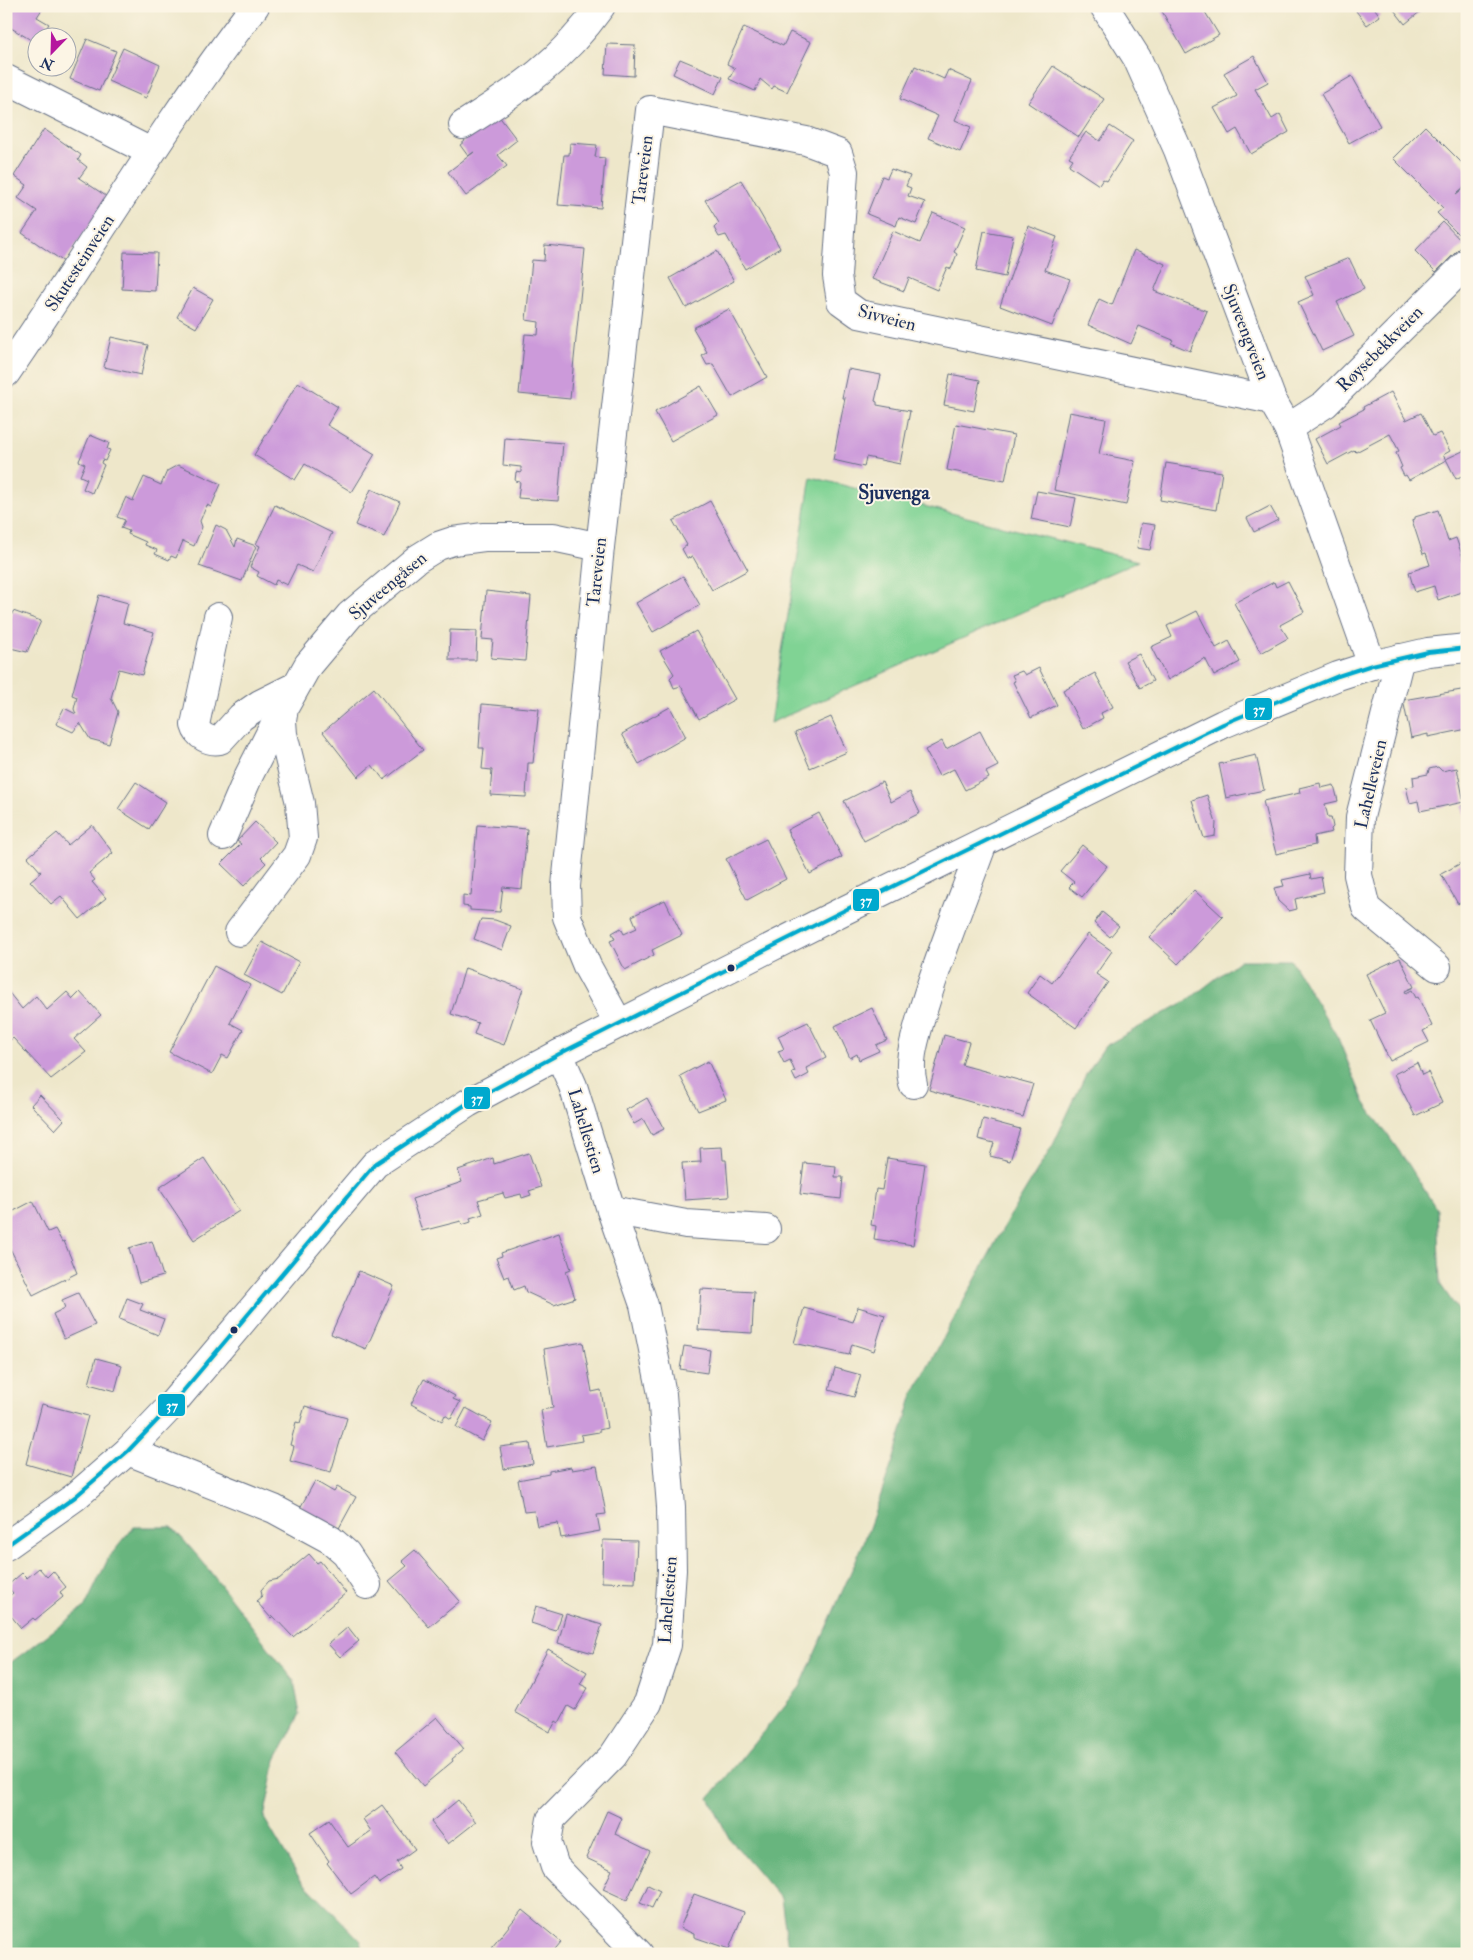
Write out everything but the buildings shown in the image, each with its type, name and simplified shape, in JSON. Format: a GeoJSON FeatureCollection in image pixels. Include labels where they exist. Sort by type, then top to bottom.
{"type":"FeatureCollection","features":[{"type":"Feature","properties":{"kind":"street","name":"Skutesteinveien"},"geometry":{"type":"LineString","coordinates":[[6,372],[92,245],[151,152],[255,6]]}},
{"type":"Feature","properties":{"kind":"street"},"geometry":{"type":"LineString","coordinates":[[463,125],[519,90],[555,61],[584,30],[601,6]]}},
{"type":"Feature","properties":{"kind":"street","name":"Sjuveengveien"},"geometry":{"type":"LineString","coordinates":[[1104,6],[1136,58],[1178,150],[1272,400],[1288,428],[1372,665]]}},
{"type":"Feature","properties":{"kind":"street"},"geometry":{"type":"LineString","coordinates":[[6,79],[151,152]]}},
{"type":"Feature","properties":{"kind":"street","name":"Sivveien"},"geometry":{"type":"LineString","coordinates":[[650,110],[806,141],[838,153],[844,172],[837,276],[841,301],[859,314],[1272,400]]}},
{"type":"Feature","properties":{"kind":"street","name":"Tareveien"},"geometry":{"type":"LineString","coordinates":[[619,1024],[587,966],[567,917],[566,886],[600,547],[650,110]]}},
{"type":"Feature","properties":{"kind":"street","name":"Røysebekkveien"},"geometry":{"type":"LineString","coordinates":[[1288,428],[1325,404],[1467,263]]}},
{"type":"Feature","properties":{"kind":"street","name":"Sjuveengåsen"},"geometry":{"type":"LineString","coordinates":[[223,836],[249,775],[294,687],[308,665],[350,616],[417,559],[438,546],[472,538],[553,537],[600,547]]}},
{"type":"Feature","properties":{"kind":"street"},"geometry":{"type":"LineString","coordinates":[[218,617],[196,720],[196,728],[199,733],[208,739],[220,740],[242,717],[260,704],[294,687]]}},
{"type":"Feature","properties":{"kind":"street"},"geometry":{"type":"LineString","coordinates":[[6,1546],[76,1497],[128,1451],[193,1380],[375,1164],[468,1103],[559,1054],[843,911],[1223,724],[1338,676],[1372,665],[1400,658],[1467,648]]}},
{"type":"Feature","properties":{"kind":"street","name":"Lahelleveien"},"geometry":{"type":"LineString","coordinates":[[1400,658],[1360,817],[1358,875],[1366,908],[1437,967]]}},
{"type":"Feature","properties":{"kind":"street","name":"Sjuveengåsen"},"geometry":{"type":"LineString","coordinates":[[239,932],[301,848],[304,829],[282,721],[284,708],[294,687]]}},
{"type":"Feature","properties":{"kind":"street"},"geometry":{"type":"LineString","coordinates":[[913,1084],[910,1063],[927,997],[949,930],[983,843]]}},
{"type":"Feature","properties":{"kind":"street","name":"Lahellestien"},"geometry":{"type":"LineString","coordinates":[[559,1054],[573,1086],[611,1210],[644,1305],[662,1394],[671,1507],[672,1570],[667,1645],[648,1703],[613,1756],[551,1819],[546,1842],[555,1867],[639,1954]]}},
{"type":"Feature","properties":{"kind":"street"},"geometry":{"type":"LineString","coordinates":[[611,1210],[686,1224],[766,1229]]}},
{"type":"Feature","properties":{"kind":"street"},"geometry":{"type":"LineString","coordinates":[[128,1451],[274,1509],[331,1540],[346,1554],[367,1585]]}},
{"type":"Feature","properties":{"kind":"green space"},"geometry":{"type":"Polygon","coordinates":[[[811,477],[1138,561],[770,723],[811,477]]]}},
{"type":"Feature","properties":{"kind":"green space"},"geometry":{"type":"Polygon","coordinates":[[[1240,960],[1291,960],[1338,1038],[1364,1102],[1409,1165],[1437,1210],[1440,1284],[1467,1323],[1467,1954],[789,1954],[781,1899],[729,1838],[709,1798],[800,1687],[864,1542],[894,1458],[913,1394],[1012,1212],[1053,1145],[1086,1074],[1105,1046],[1188,1000],[1240,960]]]}},
{"type":"Feature","properties":{"kind":"green space"},"geometry":{"type":"Polygon","coordinates":[[[134,1527],[172,1527],[202,1561],[294,1681],[300,1714],[276,1760],[264,1818],[300,1879],[361,1941],[361,1954],[6,1954],[6,1666],[85,1607],[109,1557],[134,1527]]]}},
{"type":"Feature","properties":{"kind":"transit line","name":"37"},"geometry":{"type":"LineString","coordinates":[[6,1546],[75,1497],[128,1451],[168,1409],[375,1164],[468,1103],[559,1054],[843,911],[1223,724],[1338,676],[1372,665],[1428,652],[1467,648]]}},
{"type":"Feature","properties":{"kind":"district","name":"Sjuvenga"},"geometry":{"type":"Point","coordinates":[894,492]}}]}
